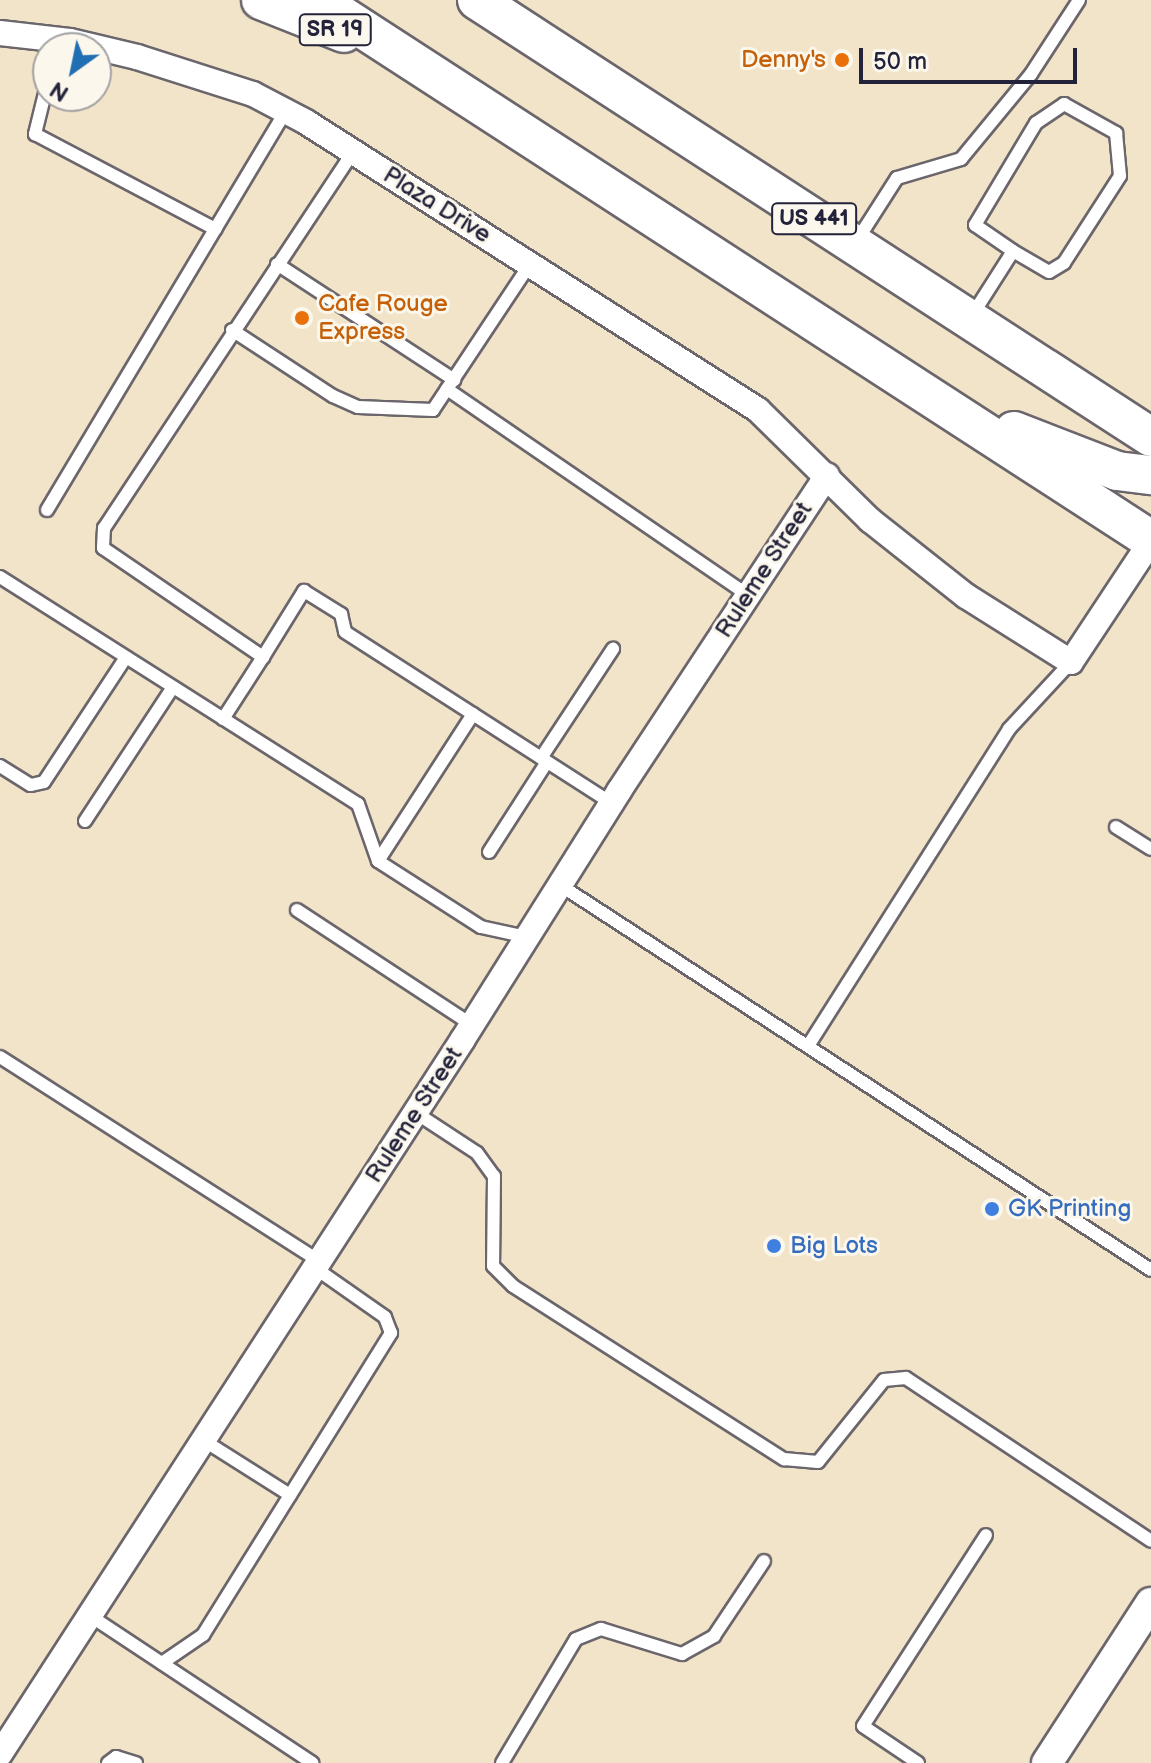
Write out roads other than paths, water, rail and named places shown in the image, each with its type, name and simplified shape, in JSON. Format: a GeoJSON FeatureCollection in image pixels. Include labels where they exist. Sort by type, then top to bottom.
{"type":"FeatureCollection","features":[{"type":"Feature","properties":{"kind":"main road","name":"SR 19"},"geometry":{"type":"LineString","coordinates":[[261,0],[409,59]]}},
{"type":"Feature","properties":{"kind":"main road"},"geometry":{"type":"LineString","coordinates":[[318,0],[1151,540]]}},
{"type":"Feature","properties":{"kind":"main road","name":"US 441"},"geometry":{"type":"LineString","coordinates":[[477,0],[1151,437]]}},
{"type":"Feature","properties":{"kind":"main road"},"geometry":{"type":"LineString","coordinates":[[947,406],[1117,471],[1151,475]]}},
{"type":"Feature","properties":{"kind":"street","name":"Plaza Drive"},"geometry":{"type":"LineString","coordinates":[[0,33],[32,39]]}},
{"type":"Feature","properties":{"kind":"street","name":"Plaza Drive"},"geometry":{"type":"LineString","coordinates":[[112,53],[137,57],[253,94],[353,152],[530,264],[758,410],[870,520],[966,596],[1071,662]]}},
{"type":"Feature","properties":{"kind":"street","name":"Ruleme Street"},"geometry":{"type":"LineString","coordinates":[[0,1754],[416,1113],[611,803],[827,475]]}},
{"type":"Feature","properties":{"kind":"street"},"geometry":{"type":"LineString","coordinates":[[1071,662],[1151,540]]}},
{"type":"Feature","properties":{"kind":"street"},"geometry":{"type":"LineString","coordinates":[[1047,1763],[1149,1611]]}},
{"type":"Feature","properties":{"kind":"lane"},"geometry":{"type":"LineString","coordinates":[[854,245],[897,178],[961,159],[1031,74],[1079,0]]}},
{"type":"Feature","properties":{"kind":"lane"},"geometry":{"type":"LineString","coordinates":[[1064,104],[1116,133],[1120,176],[1064,263],[1049,272],[1013,251],[975,225],[1036,123],[1064,104]]}},
{"type":"Feature","properties":{"kind":"lane"},"geometry":{"type":"LineString","coordinates":[[47,510],[286,111]]}},
{"type":"Feature","properties":{"kind":"lane"},"geometry":{"type":"LineString","coordinates":[[40,112],[35,134],[215,229]]}},
{"type":"Feature","properties":{"kind":"lane"},"geometry":{"type":"LineString","coordinates":[[263,657],[103,548],[104,528],[232,330],[353,152]]}},
{"type":"Feature","properties":{"kind":"lane"},"geometry":{"type":"LineString","coordinates":[[969,320],[1013,251]]}},
{"type":"Feature","properties":{"kind":"lane"},"geometry":{"type":"LineString","coordinates":[[277,264],[748,595]]}},
{"type":"Feature","properties":{"kind":"lane"},"geometry":{"type":"LineString","coordinates":[[232,330],[333,396],[358,407],[433,410],[530,264]]}},
{"type":"Feature","properties":{"kind":"lane"},"geometry":{"type":"LineString","coordinates":[[0,577],[358,804],[378,861],[481,927],[527,937]]}},
{"type":"Feature","properties":{"kind":"lane"},"geometry":{"type":"LineString","coordinates":[[223,719],[304,591],[341,614],[345,632],[611,803]]}},
{"type":"Feature","properties":{"kind":"lane"},"geometry":{"type":"LineString","coordinates":[[489,852],[613,649]]}},
{"type":"Feature","properties":{"kind":"lane"},"geometry":{"type":"LineString","coordinates":[[0,766],[31,785],[44,782],[126,657]]}},
{"type":"Feature","properties":{"kind":"lane"},"geometry":{"type":"LineString","coordinates":[[808,1046],[1009,729],[1071,662]]}},
{"type":"Feature","properties":{"kind":"lane"},"geometry":{"type":"LineString","coordinates":[[85,821],[173,687]]}},
{"type":"Feature","properties":{"kind":"lane"},"geometry":{"type":"LineString","coordinates":[[378,861],[473,714]]}},
{"type":"Feature","properties":{"kind":"lane"},"geometry":{"type":"LineString","coordinates":[[1116,827],[1151,849]]}},
{"type":"Feature","properties":{"kind":"lane"},"geometry":{"type":"LineString","coordinates":[[560,885],[1151,1270]]}},
{"type":"Feature","properties":{"kind":"lane"},"geometry":{"type":"LineString","coordinates":[[297,910],[472,1025]]}},
{"type":"Feature","properties":{"kind":"lane"},"geometry":{"type":"LineString","coordinates":[[0,1057],[317,1265],[385,1317],[391,1333],[203,1635],[162,1663]]}},
{"type":"Feature","properties":{"kind":"lane"},"geometry":{"type":"LineString","coordinates":[[416,1113],[477,1153],[494,1176],[493,1266],[513,1286],[784,1459],[818,1462],[884,1380],[906,1378],[1151,1541]]}},
{"type":"Feature","properties":{"kind":"lane"},"geometry":{"type":"LineString","coordinates":[[203,1440],[290,1495]]}},
{"type":"Feature","properties":{"kind":"lane"},"geometry":{"type":"LineString","coordinates":[[918,1763],[863,1726],[986,1535]]}},
{"type":"Feature","properties":{"kind":"lane"},"geometry":{"type":"LineString","coordinates":[[502,1763],[576,1639],[601,1629],[682,1654],[714,1636],[764,1561]]}},
{"type":"Feature","properties":{"kind":"lane"},"geometry":{"type":"LineString","coordinates":[[89,1615],[313,1763]]}},
{"type":"Feature","properties":{"kind":"lane"},"geometry":{"type":"LineString","coordinates":[[108,1763],[116,1757],[136,1763]]}},
{"type":"Feature","properties":{"kind":"place","name":"Denny's"},"geometry":{"type":"Point","coordinates":[842,60]}},
{"type":"Feature","properties":{"kind":"place","name":"Cafe Rouge Express"},"geometry":{"type":"Point","coordinates":[302,318]}},
{"type":"Feature","properties":{"kind":"place","name":"GK Printing"},"geometry":{"type":"Point","coordinates":[992,1209]}},
{"type":"Feature","properties":{"kind":"place","name":"Big Lots"},"geometry":{"type":"Point","coordinates":[774,1246]}}]}
